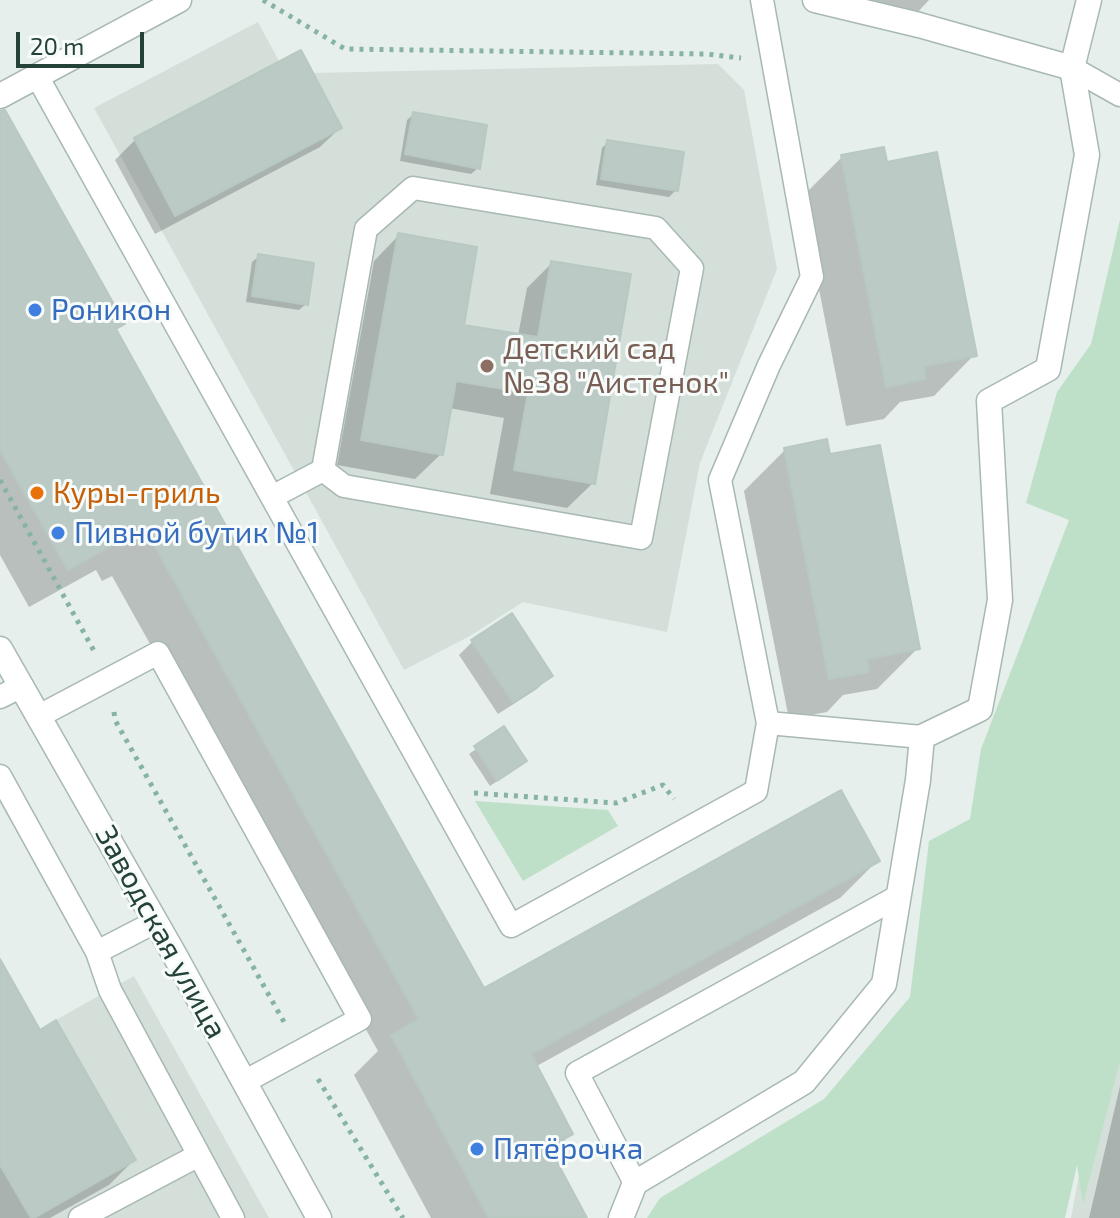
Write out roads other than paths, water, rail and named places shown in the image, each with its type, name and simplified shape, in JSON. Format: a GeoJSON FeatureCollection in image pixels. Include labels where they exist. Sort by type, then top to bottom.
{"type":"FeatureCollection","features":[{"type":"Feature","properties":{"kind":"street"},"geometry":{"type":"LineString","coordinates":[[0,96],[179,0]]}},
{"type":"Feature","properties":{"kind":"street"},"geometry":{"type":"LineString","coordinates":[[815,0],[919,25],[1072,68]]}},
{"type":"Feature","properties":{"kind":"street"},"geometry":{"type":"LineString","coordinates":[[621,1218],[635,1183],[804,1082],[884,984],[922,737],[980,709],[1000,600],[989,401],[1048,369],[1087,155],[1072,68],[1089,0]]}},
{"type":"Feature","properties":{"kind":"street","name":"Заводская улица"},"geometry":{"type":"LineString","coordinates":[[0,649],[319,1218]]}},
{"type":"Feature","properties":{"kind":"lane"},"geometry":{"type":"LineString","coordinates":[[37,76],[511,926],[756,791],[768,723],[720,480],[769,365],[812,277],[762,0]]}},
{"type":"Feature","properties":{"kind":"lane"},"geometry":{"type":"LineString","coordinates":[[1072,68],[1120,95]]}},
{"type":"Feature","properties":{"kind":"lane"},"geometry":{"type":"LineString","coordinates":[[413,188],[656,228],[692,268],[641,538],[344,486],[323,470],[366,229],[413,188]]}},
{"type":"Feature","properties":{"kind":"lane"},"geometry":{"type":"LineString","coordinates":[[272,497],[323,470]]}},
{"type":"Feature","properties":{"kind":"lane"},"geometry":{"type":"LineString","coordinates":[[39,716],[158,653],[360,1019],[244,1082]]}},
{"type":"Feature","properties":{"kind":"lane"},"geometry":{"type":"LineString","coordinates":[[0,697],[22,686]]}},
{"type":"Feature","properties":{"kind":"lane"},"geometry":{"type":"LineString","coordinates":[[768,723],[922,737]]}},
{"type":"Feature","properties":{"kind":"lane"},"geometry":{"type":"LineString","coordinates":[[0,776],[97,952],[110,990],[233,1218]]}},
{"type":"Feature","properties":{"kind":"lane"},"geometry":{"type":"LineString","coordinates":[[635,1183],[577,1073],[899,896]]}},
{"type":"Feature","properties":{"kind":"lane"},"geometry":{"type":"LineString","coordinates":[[97,952],[155,922]]}},
{"type":"Feature","properties":{"kind":"lane"},"geometry":{"type":"LineString","coordinates":[[80,1218],[199,1155]]}},
{"type":"Feature","properties":{"kind":"place","name":"Роникон"},"geometry":{"type":"Point","coordinates":[35,310]}},
{"type":"Feature","properties":{"kind":"place","name":"Детский сад №38 \"Аистенок\""},"geometry":{"type":"Point","coordinates":[487,366]}},
{"type":"Feature","properties":{"kind":"place","name":"Куры-гриль"},"geometry":{"type":"Point","coordinates":[37,493]}},
{"type":"Feature","properties":{"kind":"place","name":"Пивной бутик №1"},"geometry":{"type":"Point","coordinates":[58,533]}},
{"type":"Feature","properties":{"kind":"place","name":"Пятёрочка"},"geometry":{"type":"Point","coordinates":[477,1149]}}]}
